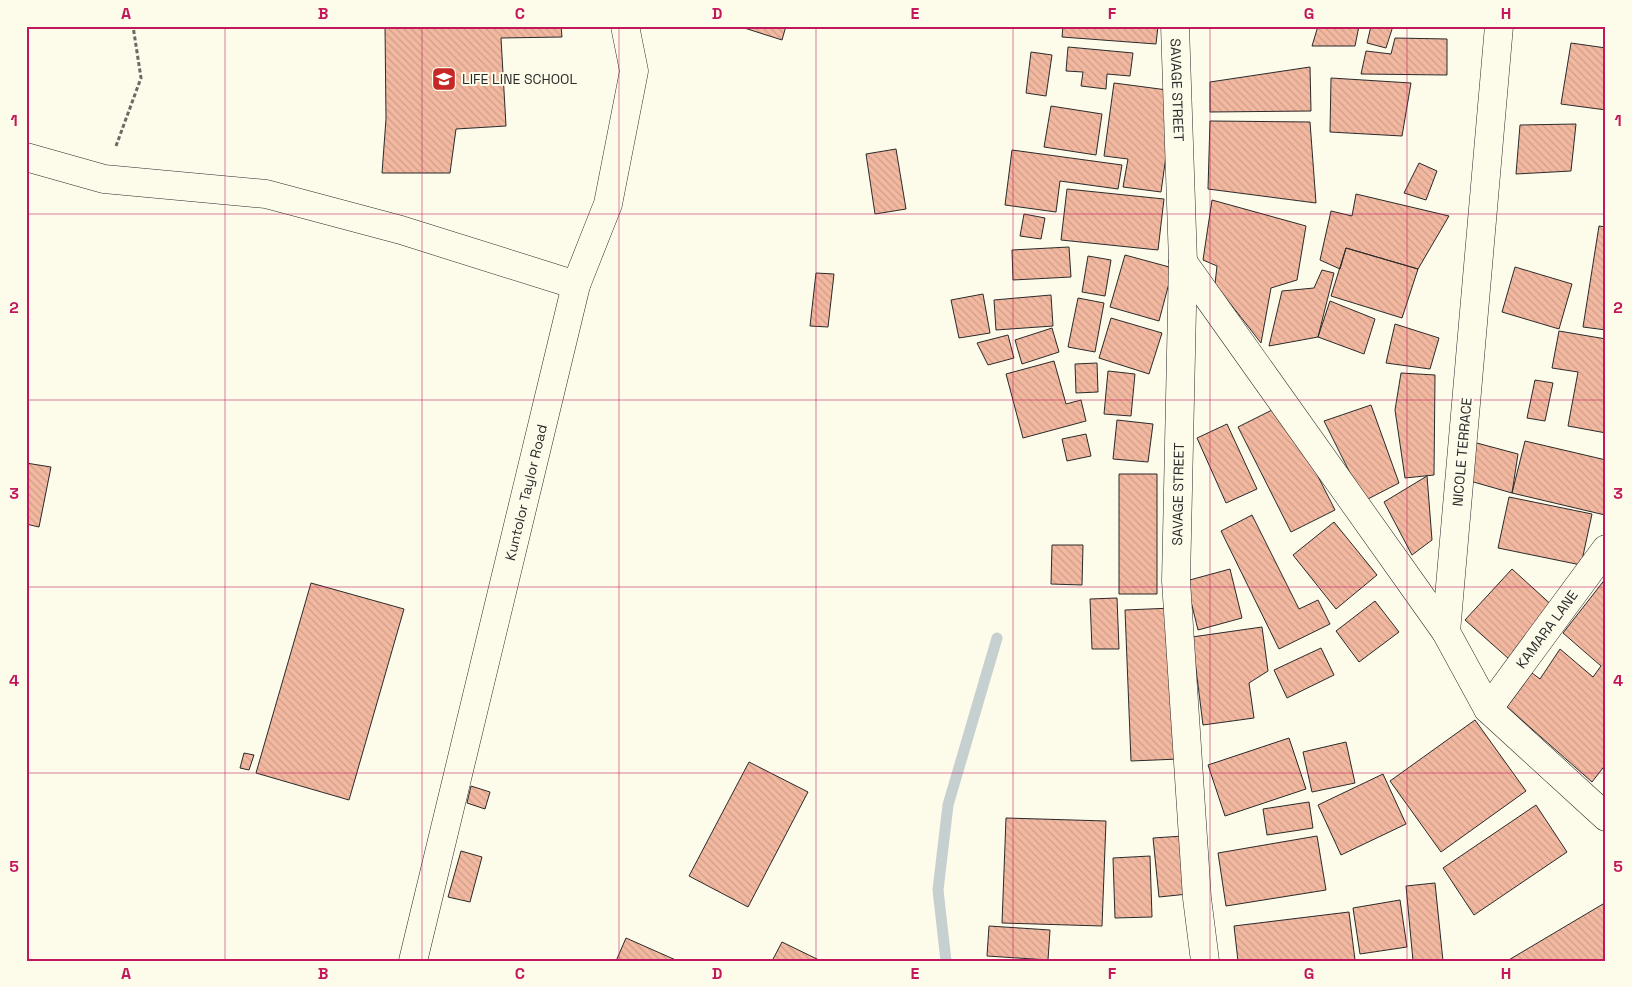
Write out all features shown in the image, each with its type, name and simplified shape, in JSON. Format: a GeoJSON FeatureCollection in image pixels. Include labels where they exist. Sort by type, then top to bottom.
{"type":"FeatureCollection","features":[{"type":"Feature","properties":{"kind":"street","name":"Kuntolor Taylor Road"},"geometry":{"type":"LineString","coordinates":[[413,961],[576,284],[608,204],[634,71],[625,26]]}},
{"type":"Feature","properties":{"kind":"street","name":"SAVAGE STREET"},"geometry":{"type":"LineString","coordinates":[[1175,26],[1183,262],[1176,581],[1198,898],[1205,961]]}},
{"type":"Feature","properties":{"kind":"street","name":"NICOLE TERRACE"},"geometry":{"type":"LineString","coordinates":[[1446,632],[1498,26]]}},
{"type":"Feature","properties":{"kind":"street"},"geometry":{"type":"LineString","coordinates":[[26,157],[104,179],[266,194],[401,230],[576,284]]}},
{"type":"Feature","properties":{"kind":"street"},"geometry":{"type":"LineString","coordinates":[[1183,262],[1446,632],[1488,709],[1606,816]]}},
{"type":"Feature","properties":{"kind":"street","name":"KAMARA LANE"},"geometry":{"type":"LineString","coordinates":[[1488,709],[1606,549]]}},
{"type":"Feature","properties":{"kind":"path"},"geometry":{"type":"LineString","coordinates":[[104,179],[141,78],[133,26]]}},
{"type":"Feature","properties":{"kind":"building","name":"LIFE LINE SCHOOL"},"geometry":{"type":"Polygon","coordinates":[[[385,26],[561,26],[562,37],[501,38],[506,126],[456,129],[450,173],[382,173],[386,119],[385,26]]]}},
{"type":"Feature","properties":{"kind":"building"},"geometry":{"type":"Polygon","coordinates":[[[738,26],[786,26],[782,40],[738,26]]]}},
{"type":"Feature","properties":{"kind":"building"},"geometry":{"type":"Polygon","coordinates":[[[1063,26],[1158,26],[1156,44],[1062,37],[1063,26]]]}},
{"type":"Feature","properties":{"kind":"building"},"geometry":{"type":"Polygon","coordinates":[[[1318,26],[1359,26],[1355,46],[1312,46],[1318,26]]]}},
{"type":"Feature","properties":{"kind":"building"},"geometry":{"type":"Polygon","coordinates":[[[1371,26],[1393,26],[1386,48],[1367,43],[1371,26]]]}},
{"type":"Feature","properties":{"kind":"building"},"geometry":{"type":"Polygon","coordinates":[[[1395,38],[1447,39],[1447,75],[1361,74],[1366,51],[1391,54],[1395,38]]]}},
{"type":"Feature","properties":{"kind":"building"},"geometry":{"type":"Polygon","coordinates":[[[1571,43],[1606,48],[1606,110],[1561,104],[1571,43]]]}},
{"type":"Feature","properties":{"kind":"building"},"geometry":{"type":"Polygon","coordinates":[[[1068,47],[1133,53],[1130,76],[1107,74],[1106,89],[1081,86],[1083,72],[1066,71],[1068,47]]]}},
{"type":"Feature","properties":{"kind":"building"},"geometry":{"type":"Polygon","coordinates":[[[1031,52],[1052,55],[1046,96],[1026,93],[1031,52]]]}},
{"type":"Feature","properties":{"kind":"building"},"geometry":{"type":"Polygon","coordinates":[[[1310,67],[1311,111],[1210,112],[1210,82],[1310,67]]]}},
{"type":"Feature","properties":{"kind":"building"},"geometry":{"type":"Polygon","coordinates":[[[1331,78],[1411,83],[1402,136],[1330,132],[1331,78]]]}},
{"type":"Feature","properties":{"kind":"building"},"geometry":{"type":"Polygon","coordinates":[[[1114,83],[1175,91],[1161,192],[1123,187],[1128,159],[1104,156],[1114,83]]]}},
{"type":"Feature","properties":{"kind":"building"},"geometry":{"type":"Polygon","coordinates":[[[1051,106],[1102,114],[1096,155],[1044,147],[1051,106]]]}},
{"type":"Feature","properties":{"kind":"building"},"geometry":{"type":"Polygon","coordinates":[[[1210,121],[1310,122],[1316,203],[1208,189],[1210,121]]]}},
{"type":"Feature","properties":{"kind":"building"},"geometry":{"type":"Polygon","coordinates":[[[1576,124],[1571,171],[1516,174],[1520,125],[1576,124]]]}},
{"type":"Feature","properties":{"kind":"building"},"geometry":{"type":"Polygon","coordinates":[[[896,149],[906,209],[875,214],[866,154],[896,149]]]}},
{"type":"Feature","properties":{"kind":"building"},"geometry":{"type":"Polygon","coordinates":[[[1012,150],[1122,165],[1118,189],[1060,181],[1056,212],[1005,205],[1012,150]]]}},
{"type":"Feature","properties":{"kind":"building"},"geometry":{"type":"Polygon","coordinates":[[[1419,163],[1437,171],[1426,200],[1404,193],[1419,163]]]}},
{"type":"Feature","properties":{"kind":"building"},"geometry":{"type":"Polygon","coordinates":[[[1067,189],[1164,199],[1158,250],[1061,240],[1067,189]]]}},
{"type":"Feature","properties":{"kind":"building"},"geometry":{"type":"Polygon","coordinates":[[[1356,194],[1449,216],[1418,269],[1346,248],[1340,269],[1320,260],[1331,211],[1352,216],[1356,194]]]}},
{"type":"Feature","properties":{"kind":"building"},"geometry":{"type":"Polygon","coordinates":[[[1212,200],[1306,226],[1297,280],[1271,288],[1261,343],[1215,284],[1217,266],[1203,260],[1212,200]]]}},
{"type":"Feature","properties":{"kind":"building"},"geometry":{"type":"Polygon","coordinates":[[[1024,214],[1045,218],[1041,239],[1020,236],[1024,214]]]}},
{"type":"Feature","properties":{"kind":"building"},"geometry":{"type":"Polygon","coordinates":[[[1599,226],[1606,227],[1606,330],[1583,327],[1599,226]]]}},
{"type":"Feature","properties":{"kind":"building"},"geometry":{"type":"Polygon","coordinates":[[[1069,247],[1071,277],[1013,280],[1012,250],[1069,247]]]}},
{"type":"Feature","properties":{"kind":"building"},"geometry":{"type":"Polygon","coordinates":[[[1346,248],[1418,269],[1402,318],[1331,296],[1346,248]]]}},
{"type":"Feature","properties":{"kind":"building"},"geometry":{"type":"Polygon","coordinates":[[[1125,255],[1173,268],[1159,321],[1110,307],[1125,255]]]}},
{"type":"Feature","properties":{"kind":"building"},"geometry":{"type":"Polygon","coordinates":[[[1088,256],[1111,260],[1105,296],[1082,292],[1088,256]]]}},
{"type":"Feature","properties":{"kind":"building"},"geometry":{"type":"Polygon","coordinates":[[[1515,267],[1572,284],[1559,329],[1502,312],[1515,267]]]}},
{"type":"Feature","properties":{"kind":"building"},"geometry":{"type":"Polygon","coordinates":[[[1322,270],[1334,273],[1318,337],[1269,346],[1282,291],[1314,288],[1322,270]]]}},
{"type":"Feature","properties":{"kind":"building"},"geometry":{"type":"Polygon","coordinates":[[[816,273],[834,274],[828,327],[810,326],[816,273]]]}},
{"type":"Feature","properties":{"kind":"building"},"geometry":{"type":"Polygon","coordinates":[[[983,294],[990,333],[959,338],[951,300],[983,294]]]}},
{"type":"Feature","properties":{"kind":"building"},"geometry":{"type":"Polygon","coordinates":[[[1051,295],[1053,326],[996,330],[994,300],[1051,295]]]}},
{"type":"Feature","properties":{"kind":"building"},"geometry":{"type":"Polygon","coordinates":[[[1078,298],[1104,303],[1095,352],[1068,347],[1078,298]]]}},
{"type":"Feature","properties":{"kind":"building"},"geometry":{"type":"Polygon","coordinates":[[[1330,301],[1375,319],[1364,354],[1318,337],[1330,301]]]}},
{"type":"Feature","properties":{"kind":"building"},"geometry":{"type":"Polygon","coordinates":[[[1111,318],[1162,333],[1149,374],[1099,358],[1111,318]]]}},
{"type":"Feature","properties":{"kind":"building"},"geometry":{"type":"Polygon","coordinates":[[[1395,324],[1439,338],[1430,369],[1386,363],[1395,324]]]}},
{"type":"Feature","properties":{"kind":"building"},"geometry":{"type":"Polygon","coordinates":[[[1052,328],[1059,352],[1022,364],[1015,340],[1052,328]]]}},
{"type":"Feature","properties":{"kind":"building"},"geometry":{"type":"Polygon","coordinates":[[[1559,331],[1606,339],[1606,433],[1568,426],[1578,372],[1552,368],[1559,331]]]}},
{"type":"Feature","properties":{"kind":"building"},"geometry":{"type":"Polygon","coordinates":[[[1008,335],[1014,358],[988,365],[977,343],[1008,335]]]}},
{"type":"Feature","properties":{"kind":"building"},"geometry":{"type":"Polygon","coordinates":[[[1054,361],[1066,404],[1081,400],[1086,421],[1023,438],[1006,374],[1054,361]]]}},
{"type":"Feature","properties":{"kind":"building"},"geometry":{"type":"Polygon","coordinates":[[[1097,363],[1098,392],[1076,393],[1075,364],[1097,363]]]}},
{"type":"Feature","properties":{"kind":"building"},"geometry":{"type":"Polygon","coordinates":[[[1108,371],[1135,374],[1131,416],[1104,414],[1108,371]]]}},
{"type":"Feature","properties":{"kind":"building"},"geometry":{"type":"Polygon","coordinates":[[[1401,373],[1435,375],[1434,475],[1405,478],[1395,410],[1401,373]]]}},
{"type":"Feature","properties":{"kind":"building"},"geometry":{"type":"Polygon","coordinates":[[[1535,380],[1553,383],[1545,421],[1527,418],[1535,380]]]}},
{"type":"Feature","properties":{"kind":"building"},"geometry":{"type":"Polygon","coordinates":[[[1282,405],[1335,510],[1291,532],[1238,427],[1282,405]]]}},
{"type":"Feature","properties":{"kind":"building"},"geometry":{"type":"Polygon","coordinates":[[[1371,405],[1399,483],[1364,501],[1324,421],[1371,405]]]}},
{"type":"Feature","properties":{"kind":"building"},"geometry":{"type":"Polygon","coordinates":[[[1117,420],[1153,424],[1148,462],[1113,459],[1117,420]]]}},
{"type":"Feature","properties":{"kind":"building"},"geometry":{"type":"Polygon","coordinates":[[[1227,424],[1257,489],[1226,503],[1197,438],[1227,424]]]}},
{"type":"Feature","properties":{"kind":"building"},"geometry":{"type":"Polygon","coordinates":[[[1086,434],[1091,456],[1067,461],[1062,439],[1086,434]]]}},
{"type":"Feature","properties":{"kind":"building"},"geometry":{"type":"Polygon","coordinates":[[[1525,441],[1606,460],[1605,515],[1512,493],[1525,441]]]}},
{"type":"Feature","properties":{"kind":"building"},"geometry":{"type":"Polygon","coordinates":[[[1473,442],[1518,454],[1512,493],[1470,481],[1473,442]]]}},
{"type":"Feature","properties":{"kind":"building"},"geometry":{"type":"Polygon","coordinates":[[[26,463],[51,467],[39,527],[26,524],[26,463]]]}},
{"type":"Feature","properties":{"kind":"building"},"geometry":{"type":"Polygon","coordinates":[[[1119,474],[1157,474],[1157,594],[1119,594],[1119,474]]]}},
{"type":"Feature","properties":{"kind":"building"},"geometry":{"type":"Polygon","coordinates":[[[1427,476],[1432,540],[1412,555],[1384,502],[1427,476]]]}},
{"type":"Feature","properties":{"kind":"building"},"geometry":{"type":"Polygon","coordinates":[[[1509,497],[1592,514],[1581,565],[1498,548],[1509,497]]]}},
{"type":"Feature","properties":{"kind":"building"},"geometry":{"type":"Polygon","coordinates":[[[1252,515],[1299,609],[1318,600],[1330,624],[1279,649],[1221,531],[1252,515]]]}},
{"type":"Feature","properties":{"kind":"building"},"geometry":{"type":"Polygon","coordinates":[[[1334,522],[1377,575],[1336,609],[1293,555],[1334,522]]]}},
{"type":"Feature","properties":{"kind":"building"},"geometry":{"type":"Polygon","coordinates":[[[1052,545],[1083,545],[1082,585],[1051,584],[1052,545]]]}},
{"type":"Feature","properties":{"kind":"building"},"geometry":{"type":"Polygon","coordinates":[[[1230,569],[1242,618],[1198,630],[1186,581],[1230,569]]]}},
{"type":"Feature","properties":{"kind":"building"},"geometry":{"type":"Polygon","coordinates":[[[1512,569],[1555,608],[1509,659],[1465,620],[1512,569]]]}},
{"type":"Feature","properties":{"kind":"building"},"geometry":{"type":"Polygon","coordinates":[[[1606,578],[1606,764],[1592,782],[1507,707],[1532,673],[1540,679],[1560,649],[1593,677],[1601,666],[1563,633],[1606,578]]]}},
{"type":"Feature","properties":{"kind":"building"},"geometry":{"type":"Polygon","coordinates":[[[311,583],[404,609],[349,800],[256,773],[311,583]]]}},
{"type":"Feature","properties":{"kind":"building"},"geometry":{"type":"Polygon","coordinates":[[[1117,598],[1119,649],[1092,649],[1090,599],[1117,598]]]}},
{"type":"Feature","properties":{"kind":"building"},"geometry":{"type":"Polygon","coordinates":[[[1375,601],[1399,632],[1359,662],[1336,631],[1375,601]]]}},
{"type":"Feature","properties":{"kind":"building"},"geometry":{"type":"Polygon","coordinates":[[[1173,608],[1179,759],[1131,761],[1125,610],[1173,608]]]}},
{"type":"Feature","properties":{"kind":"building"},"geometry":{"type":"Polygon","coordinates":[[[1262,627],[1268,671],[1249,683],[1254,718],[1203,725],[1192,637],[1262,627]]]}},
{"type":"Feature","properties":{"kind":"building"},"geometry":{"type":"Polygon","coordinates":[[[1321,648],[1334,675],[1287,698],[1274,670],[1321,648]]]}},
{"type":"Feature","properties":{"kind":"building"},"geometry":{"type":"Polygon","coordinates":[[[1475,720],[1526,791],[1441,852],[1390,781],[1475,720]]]}},
{"type":"Feature","properties":{"kind":"building"},"geometry":{"type":"Polygon","coordinates":[[[1289,738],[1306,789],[1225,816],[1208,765],[1289,738]]]}},
{"type":"Feature","properties":{"kind":"building"},"geometry":{"type":"Polygon","coordinates":[[[1346,742],[1355,783],[1312,792],[1303,752],[1346,742]]]}},
{"type":"Feature","properties":{"kind":"building"},"geometry":{"type":"Polygon","coordinates":[[[244,753],[254,755],[249,770],[240,768],[244,753]]]}},
{"type":"Feature","properties":{"kind":"building"},"geometry":{"type":"Polygon","coordinates":[[[749,762],[808,792],[748,907],[689,876],[749,762]]]}},
{"type":"Feature","properties":{"kind":"building"},"geometry":{"type":"Polygon","coordinates":[[[1383,774],[1406,824],[1341,855],[1318,805],[1383,774]]]}},
{"type":"Feature","properties":{"kind":"building"},"geometry":{"type":"Polygon","coordinates":[[[471,786],[490,792],[485,809],[467,803],[471,786]]]}},
{"type":"Feature","properties":{"kind":"building"},"geometry":{"type":"Polygon","coordinates":[[[1309,802],[1313,828],[1267,835],[1263,809],[1309,802]]]}},
{"type":"Feature","properties":{"kind":"building"},"geometry":{"type":"Polygon","coordinates":[[[1536,805],[1567,852],[1474,915],[1443,868],[1536,805]]]}},
{"type":"Feature","properties":{"kind":"building"},"geometry":{"type":"Polygon","coordinates":[[[1006,818],[1106,821],[1102,926],[1002,923],[1006,818]]]}},
{"type":"Feature","properties":{"kind":"building"},"geometry":{"type":"Polygon","coordinates":[[[1183,836],[1188,894],[1159,897],[1153,838],[1183,836]]]}},
{"type":"Feature","properties":{"kind":"building"},"geometry":{"type":"Polygon","coordinates":[[[1317,836],[1326,890],[1226,906],[1218,853],[1317,836]]]}},
{"type":"Feature","properties":{"kind":"building"},"geometry":{"type":"Polygon","coordinates":[[[461,851],[482,857],[470,902],[448,897],[461,851]]]}},
{"type":"Feature","properties":{"kind":"building"},"geometry":{"type":"Polygon","coordinates":[[[1150,856],[1152,917],[1115,918],[1113,858],[1150,856]]]}},
{"type":"Feature","properties":{"kind":"building"},"geometry":{"type":"Polygon","coordinates":[[[1435,883],[1443,961],[1413,961],[1406,886],[1435,883]]]}},
{"type":"Feature","properties":{"kind":"building"},"geometry":{"type":"Polygon","coordinates":[[[1400,900],[1407,947],[1360,954],[1353,908],[1400,900]]]}},
{"type":"Feature","properties":{"kind":"building"},"geometry":{"type":"Polygon","coordinates":[[[1603,904],[1606,909],[1606,961],[1507,961],[1603,904]]]}},
{"type":"Feature","properties":{"kind":"building"},"geometry":{"type":"Polygon","coordinates":[[[1349,912],[1355,960],[1238,961],[1234,926],[1349,912]]]}},
{"type":"Feature","properties":{"kind":"building"},"geometry":{"type":"Polygon","coordinates":[[[989,926],[1050,930],[1048,960],[987,956],[989,926]]]}},
{"type":"Feature","properties":{"kind":"building"},"geometry":{"type":"Polygon","coordinates":[[[626,938],[678,961],[616,961],[626,938]]]}},
{"type":"Feature","properties":{"kind":"building"},"geometry":{"type":"Polygon","coordinates":[[[782,942],[821,961],[772,961],[782,942]]]}},
{"type":"Feature","properties":{"kind":"waterway"},"geometry":{"type":"LineString","coordinates":[[946,961],[938,890],[948,805],[997,638]]}},
{"type":"Feature","properties":{"kind":"place","name":"LIFE LINE SCHOOL"},"geometry":{"type":"Point","coordinates":[444,79]}}]}
